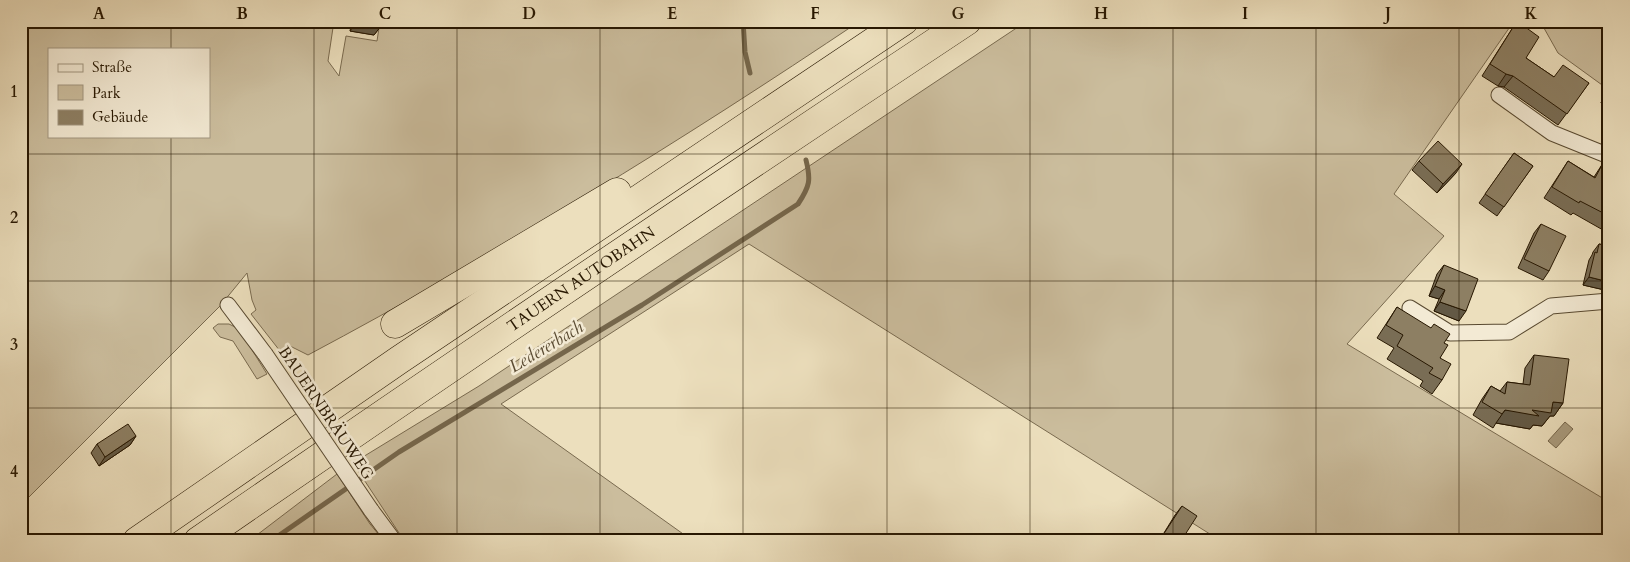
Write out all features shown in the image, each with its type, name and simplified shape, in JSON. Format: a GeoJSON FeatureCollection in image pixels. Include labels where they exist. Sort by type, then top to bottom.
{"type":"FeatureCollection","features":[{"type":"Feature","properties":{"kind":"highway"},"geometry":{"type":"LineString","coordinates":[[137,541],[399,360],[904,21]]}},
{"type":"Feature","properties":{"kind":"highway","name":"TAUERN AUTOBAHN"},"geometry":{"type":"LineString","coordinates":[[198,541],[426,383],[967,21]]}},
{"type":"Feature","properties":{"kind":"highway"},"geometry":{"type":"LineString","coordinates":[[394,324],[650,172],[718,145]]}},
{"type":"Feature","properties":{"kind":"street"},"geometry":{"type":"LineString","coordinates":[[1498,94],[1552,133],[1609,156]]}},
{"type":"Feature","properties":{"kind":"street"},"geometry":{"type":"LineString","coordinates":[[1410,308],[1450,333],[1509,332],[1551,306],[1609,301]]}},
{"type":"Feature","properties":{"kind":"street","name":"BAUERNBRÄUWEG"},"geometry":{"type":"LineString","coordinates":[[228,305],[265,354],[394,541]]}},
{"type":"Feature","properties":{"kind":"green space"},"geometry":{"type":"Polygon","coordinates":[[[21,21],[334,21],[328,61],[339,76],[346,36],[377,41],[380,21],[860,21],[725,110],[519,237],[308,355],[288,345],[280,351],[251,314],[256,310],[252,300],[247,273],[220,306],[21,505],[21,21]]]}},
{"type":"Feature","properties":{"kind":"green space"},"geometry":{"type":"Polygon","coordinates":[[[1027,21],[1514,21],[1394,194],[1444,236],[1347,344],[1609,502],[1609,541],[1221,541],[749,244],[501,404],[693,541],[405,541],[403,539],[353,463],[479,386],[1027,21]]]}},
{"type":"Feature","properties":{"kind":"green space"},"geometry":{"type":"Polygon","coordinates":[[[1540,21],[1609,21],[1609,90],[1558,53],[1540,21]]]}},
{"type":"Feature","properties":{"kind":"green space"},"geometry":{"type":"Polygon","coordinates":[[[218,324],[229,324],[239,329],[267,374],[257,379],[233,341],[220,337],[213,328],[218,324]]]}},
{"type":"Feature","properties":{"kind":"green space"},"geometry":{"type":"Polygon","coordinates":[[[337,474],[370,524],[384,541],[249,541],[337,474]]]}},
{"type":"Feature","properties":{"kind":"shaded area"},"geometry":{"type":"Polygon","coordinates":[[[1565,422],[1573,429],[1556,448],[1548,441],[1565,422]]]}},
{"type":"Feature","properties":{"kind":"building"},"geometry":{"type":"Polygon","coordinates":[[[381,21],[381,26],[356,22],[381,21]]]}},
{"type":"Feature","properties":{"kind":"building"},"geometry":{"type":"Polygon","coordinates":[[[1517,21],[1539,37],[1526,58],[1554,77],[1563,65],[1589,83],[1567,114],[1513,76],[1490,64],[1517,21]]]}},
{"type":"Feature","properties":{"kind":"building"},"geometry":{"type":"Polygon","coordinates":[[[1438,141],[1462,164],[1443,184],[1419,161],[1438,141]]]}},
{"type":"Feature","properties":{"kind":"building"},"geometry":{"type":"Polygon","coordinates":[[[1514,153],[1533,166],[1504,207],[1485,194],[1514,153]]]}},
{"type":"Feature","properties":{"kind":"building"},"geometry":{"type":"Polygon","coordinates":[[[1568,161],[1595,178],[1603,163],[1609,166],[1609,216],[1580,201],[1579,203],[1552,187],[1568,161]]]}},
{"type":"Feature","properties":{"kind":"building"},"geometry":{"type":"Polygon","coordinates":[[[1541,224],[1566,236],[1549,271],[1524,259],[1541,224]]]}},
{"type":"Feature","properties":{"kind":"building"},"geometry":{"type":"Polygon","coordinates":[[[1599,244],[1609,246],[1609,282],[1589,277],[1595,252],[1597,253],[1599,244]]]}},
{"type":"Feature","properties":{"kind":"building"},"geometry":{"type":"Polygon","coordinates":[[[1444,265],[1478,279],[1466,311],[1440,302],[1445,290],[1435,286],[1444,265]]]}},
{"type":"Feature","properties":{"kind":"building"},"geometry":{"type":"Polygon","coordinates":[[[1397,307],[1431,328],[1434,324],[1450,334],[1444,343],[1448,345],[1440,358],[1451,364],[1442,380],[1429,373],[1433,368],[1397,346],[1403,335],[1386,325],[1397,307]]]}},
{"type":"Feature","properties":{"kind":"building"},"geometry":{"type":"Polygon","coordinates":[[[1534,355],[1569,359],[1563,403],[1553,402],[1551,413],[1532,410],[1539,416],[1505,410],[1502,414],[1482,402],[1491,386],[1505,394],[1507,382],[1530,385],[1534,355]]]}},
{"type":"Feature","properties":{"kind":"building"},"geometry":{"type":"Polygon","coordinates":[[[128,424],[136,436],[105,457],[97,444],[128,424]]]}},
{"type":"Feature","properties":{"kind":"building"},"geometry":{"type":"Polygon","coordinates":[[[1182,506],[1197,516],[1181,541],[1165,541],[1167,537],[1163,535],[1182,506]]]}},
{"type":"Feature","properties":{"kind":"waterway","name":"Ledererbach"},"geometry":{"type":"LineString","coordinates":[[743,21],[745,52],[750,73]]}},
{"type":"Feature","properties":{"kind":"waterway","name":"Ledererbach"},"geometry":{"type":"LineString","coordinates":[[271,541],[399,452],[642,305],[798,204],[808,183],[809,173],[806,160]]}}]}
